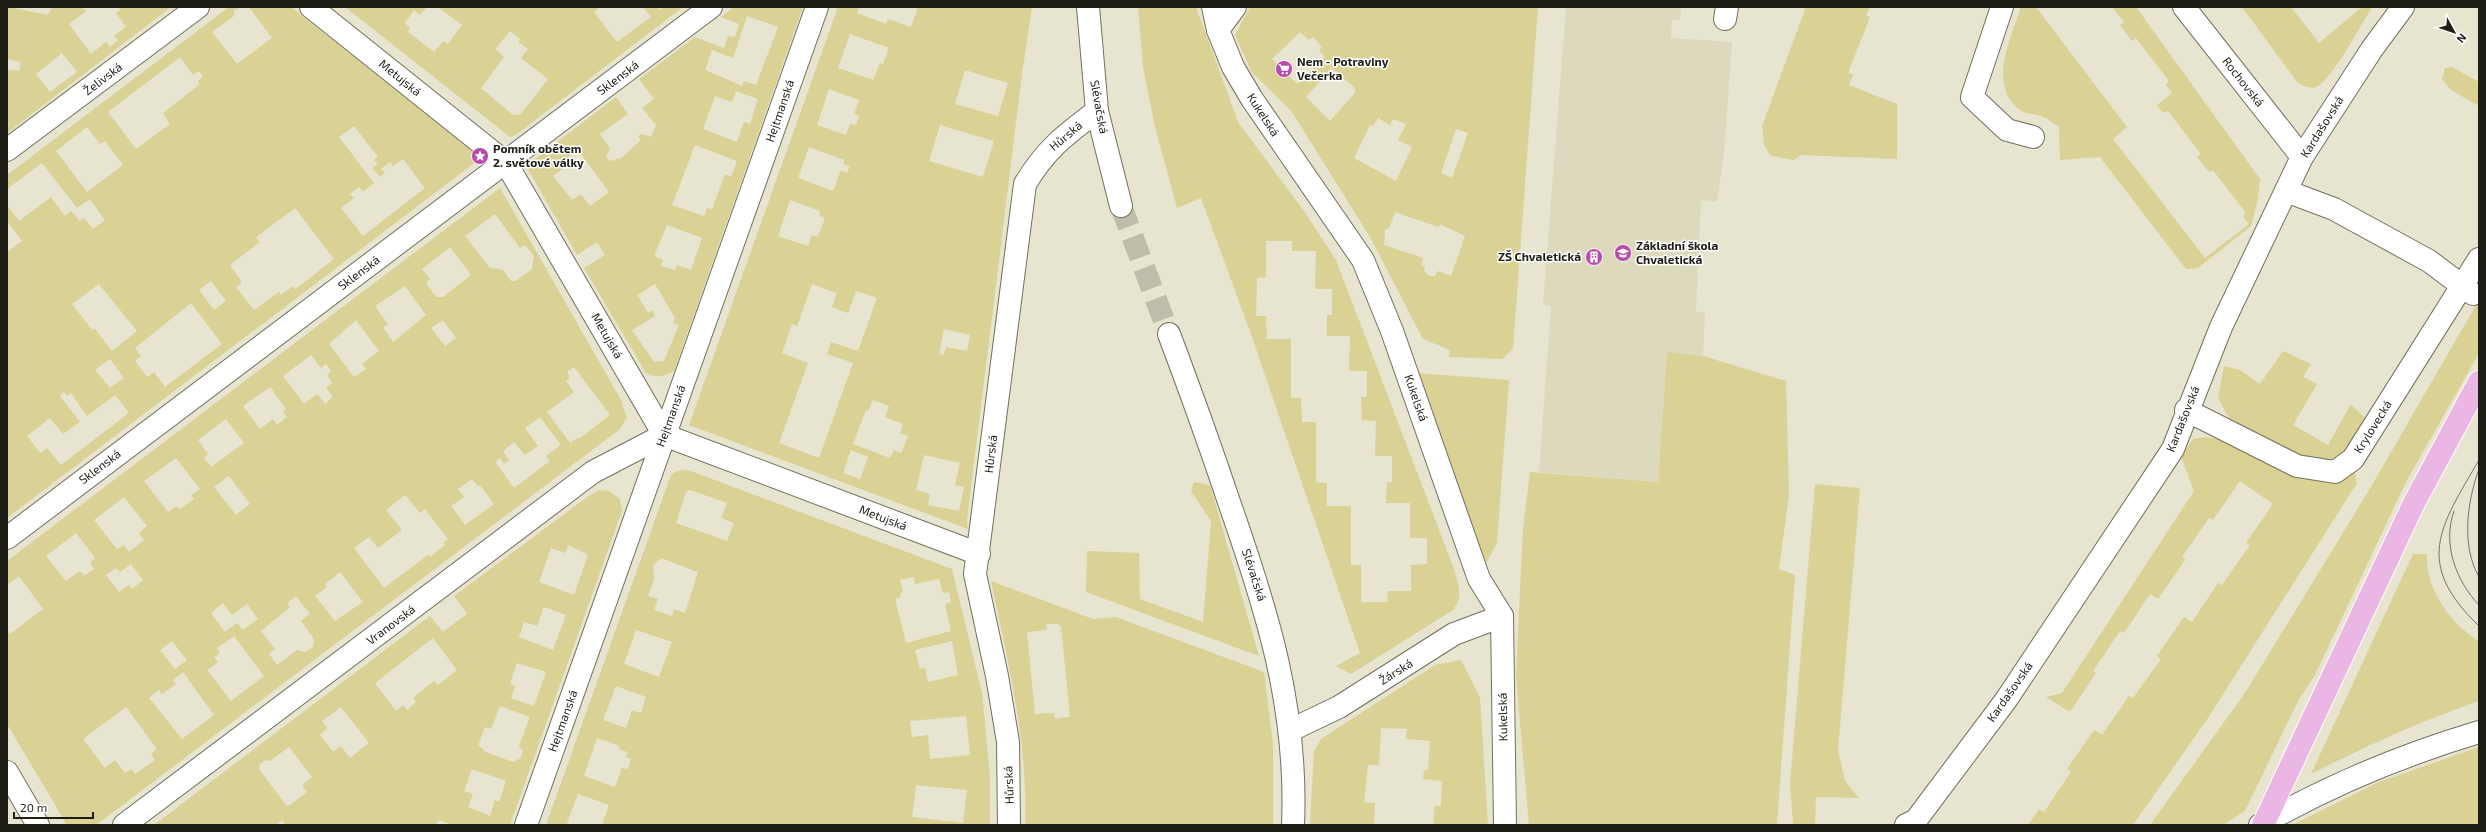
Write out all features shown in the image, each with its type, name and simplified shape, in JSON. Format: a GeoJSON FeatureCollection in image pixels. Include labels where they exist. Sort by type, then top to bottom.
{"type":"FeatureCollection","features":[{"type":"Feature","properties":{"kind":"main road"},"geometry":{"type":"LineString","coordinates":[[2262,825],[2414,503],[2479,382]]}},
{"type":"Feature","properties":{"kind":"street","name":"Želivská"},"geometry":{"type":"LineString","coordinates":[[7,150],[198,7]]}},
{"type":"Feature","properties":{"kind":"street","name":"Metujská"},"geometry":{"type":"LineString","coordinates":[[311,7],[506,163],[664,435],[979,554]]}},
{"type":"Feature","properties":{"kind":"street","name":"Sklenská"},"geometry":{"type":"LineString","coordinates":[[7,538],[711,7]]}},
{"type":"Feature","properties":{"kind":"street","name":"Hejtmanská"},"geometry":{"type":"LineString","coordinates":[[526,825],[817,7]]}},
{"type":"Feature","properties":{"kind":"street","name":"Slévačská"},"geometry":{"type":"LineString","coordinates":[[1088,7],[1097,111],[1121,206]]}},
{"type":"Feature","properties":{"kind":"street","name":"Kukelská"},"geometry":{"type":"LineString","coordinates":[[1213,7],[1218,30],[1233,67],[1252,99],[1363,260],[1392,331],[1479,579],[1502,616],[1505,825]]}},
{"type":"Feature","properties":{"kind":"street"},"geometry":{"type":"LineString","coordinates":[[1218,30],[1235,7]]}},
{"type":"Feature","properties":{"kind":"street"},"geometry":{"type":"LineString","coordinates":[[2002,7],[1972,97],[2007,130],[2033,137]]}},
{"type":"Feature","properties":{"kind":"street","name":"Rochovská"},"geometry":{"type":"LineString","coordinates":[[2184,7],[2302,157]]}},
{"type":"Feature","properties":{"kind":"street","name":"Kardašovská"},"geometry":{"type":"LineString","coordinates":[[1906,825],[1916,820],[2006,700],[2173,449],[2186,410],[2221,327],[2302,157],[2372,49],[2403,7]]}},
{"type":"Feature","properties":{"kind":"street","name":"Hůrská"},"geometry":{"type":"LineString","coordinates":[[1008,825],[1008,742],[997,676],[975,574],[979,554],[1025,184],[1037,163],[1055,142],[1097,111]]}},
{"type":"Feature","properties":{"kind":"street"},"geometry":{"type":"LineString","coordinates":[[2286,191],[2334,209],[2429,260],[2468,290]]}},
{"type":"Feature","properties":{"kind":"street","name":"Krylovecká"},"geometry":{"type":"LineString","coordinates":[[2186,410],[2297,466],[2335,472],[2353,460],[2468,290],[2479,259]]}},
{"type":"Feature","properties":{"kind":"street","name":"Slévačská"},"geometry":{"type":"LineString","coordinates":[[1169,334],[1204,426],[1253,571],[1275,642],[1291,730],[1293,825]]}},
{"type":"Feature","properties":{"kind":"street","name":"Vranovská"},"geometry":{"type":"LineString","coordinates":[[124,825],[593,472],[664,435]]}},
{"type":"Feature","properties":{"kind":"street","name":"Žárská"},"geometry":{"type":"LineString","coordinates":[[1291,730],[1339,707],[1454,634],[1502,616]]}},
{"type":"Feature","properties":{"kind":"street"},"geometry":{"type":"LineString","coordinates":[[2262,825],[2310,797],[2365,771],[2429,746],[2479,732]]}},
{"type":"Feature","properties":{"kind":"street"},"geometry":{"type":"LineString","coordinates":[[7,772],[38,825]]}},
{"type":"Feature","properties":{"kind":"shaded area"},"geometry":{"type":"Polygon","coordinates":[[[7,7],[48,15],[52,7],[82,7],[86,11],[69,24],[91,54],[106,42],[110,47],[118,40],[114,36],[126,27],[116,13],[120,10],[118,7],[171,7],[7,133],[7,75],[8,70],[19,71],[21,62],[7,59],[7,7]],[[62,53],[36,74],[50,92],[77,72],[62,53]]]}},
{"type":"Feature","properties":{"kind":"shaded area"},"geometry":{"type":"Polygon","coordinates":[[[229,7],[240,7],[234,11],[234,16],[212,32],[237,64],[272,38],[249,7],[291,7],[477,154],[477,161],[7,518],[7,252],[22,241],[7,221],[7,205],[19,221],[51,197],[65,216],[71,211],[80,221],[84,218],[93,229],[105,220],[90,199],[77,208],[42,163],[7,189],[7,175],[229,7]],[[180,57],[108,112],[136,149],[170,124],[163,113],[200,84],[198,81],[203,77],[199,71],[193,75],[180,57]],[[354,126],[339,137],[374,183],[363,192],[359,187],[350,194],[354,198],[341,208],[363,236],[425,188],[403,159],[393,166],[390,162],[381,169],[385,173],[380,177],[372,168],[378,164],[374,160],[378,157],[354,126]],[[87,127],[56,151],[87,192],[123,165],[105,141],[100,144],[87,127]],[[295,208],[256,237],[260,242],[230,265],[242,282],[236,287],[254,310],[279,292],[281,295],[293,286],[296,289],[334,259],[295,208]],[[211,281],[199,290],[214,310],[226,301],[211,281]],[[99,284],[72,304],[92,330],[95,329],[112,351],[137,331],[99,284]],[[191,303],[135,348],[141,356],[135,361],[147,377],[154,372],[165,387],[222,344],[191,303]],[[110,359],[95,370],[110,388],[124,378],[110,359]],[[64,392],[60,396],[80,422],[63,434],[50,418],[27,436],[40,453],[47,448],[61,465],[129,413],[115,395],[87,416],[71,393],[67,396],[64,392]]]}},
{"type":"Feature","properties":{"kind":"shaded area"},"geometry":{"type":"Polygon","coordinates":[[[345,7],[427,7],[420,15],[414,10],[405,23],[410,28],[408,32],[434,52],[443,41],[448,44],[462,25],[438,7],[600,7],[594,12],[617,42],[651,17],[643,7],[657,7],[660,10],[663,7],[683,7],[517,134],[510,137],[345,7]],[[510,31],[495,49],[504,57],[481,88],[513,115],[521,114],[548,79],[521,58],[528,49],[518,42],[520,39],[510,31]]]}},
{"type":"Feature","properties":{"kind":"shaded area"},"geometry":{"type":"Polygon","coordinates":[[[734,7],[803,7],[674,371],[663,376],[654,376],[646,373],[584,268],[605,255],[597,242],[577,255],[526,166],[616,97],[628,114],[600,134],[610,149],[606,157],[609,160],[614,161],[618,158],[619,160],[641,140],[638,136],[642,134],[651,137],[656,125],[642,108],[654,99],[639,79],[695,37],[724,48],[728,36],[735,37],[739,24],[721,17],[734,7]],[[747,16],[733,58],[712,50],[705,70],[742,86],[744,81],[756,85],[778,27],[747,16]],[[736,91],[732,102],[715,96],[703,129],[737,142],[744,122],[750,124],[758,99],[736,91]],[[695,145],[672,205],[704,216],[707,208],[712,209],[725,174],[731,177],[737,161],[695,145]],[[578,150],[562,162],[565,167],[553,176],[572,200],[581,194],[590,206],[609,192],[578,150]],[[667,225],[654,256],[663,260],[661,266],[675,270],[677,265],[691,270],[702,238],[667,225]],[[655,284],[637,295],[648,313],[652,310],[655,316],[632,330],[654,362],[664,361],[679,325],[673,323],[675,318],[655,284]]]}},
{"type":"Feature","properties":{"kind":"shaded area"},"geometry":{"type":"Polygon","coordinates":[[[838,7],[859,7],[857,13],[886,24],[888,19],[911,27],[918,7],[1032,7],[1022,74],[967,520],[968,529],[689,425],[838,7]],[[850,34],[838,68],[873,80],[880,63],[883,64],[889,48],[850,34]],[[965,70],[955,104],[998,116],[1008,83],[965,70]],[[829,89],[817,125],[846,135],[850,124],[856,125],[859,116],[854,114],[859,100],[829,89]],[[940,125],[929,161],[983,177],[994,141],[940,125]],[[809,147],[798,178],[833,191],[841,170],[847,173],[850,166],[843,164],[844,160],[809,147]],[[790,200],[778,236],[808,246],[812,235],[818,237],[825,218],[819,216],[820,211],[790,200]],[[812,284],[797,326],[792,324],[782,353],[808,363],[779,443],[819,458],[853,363],[827,354],[831,342],[858,351],[877,298],[856,291],[848,313],[832,307],[837,293],[812,284]],[[944,329],[939,354],[944,355],[946,347],[967,351],[970,335],[944,329]],[[873,400],[868,411],[866,410],[853,444],[890,458],[894,450],[901,453],[908,436],[900,433],[903,424],[885,417],[889,406],[873,400]],[[851,450],[843,473],[860,479],[868,457],[851,450]],[[924,455],[916,490],[930,494],[928,505],[959,511],[964,487],[955,485],[960,463],[924,455]]]}},
{"type":"Feature","properties":{"kind":"shaded area"},"geometry":{"type":"Polygon","coordinates":[[[1138,7],[1196,7],[1238,122],[1304,211],[1336,260],[1454,569],[1459,595],[1453,610],[1351,674],[1336,666],[1360,653],[1252,337],[1201,198],[1177,208],[1155,127],[1143,67],[1138,7]],[[1266,241],[1266,277],[1257,278],[1256,316],[1266,316],[1267,339],[1291,339],[1291,398],[1301,398],[1302,422],[1316,422],[1316,482],[1327,483],[1327,506],[1351,506],[1351,565],[1361,565],[1361,602],[1388,602],[1387,591],[1411,591],[1411,565],[1427,564],[1427,538],[1410,538],[1410,503],[1386,503],[1387,482],[1392,482],[1392,456],[1375,456],[1376,421],[1362,420],[1361,397],[1367,397],[1367,371],[1349,371],[1350,336],[1327,336],[1327,315],[1332,315],[1332,289],[1315,289],[1316,251],[1292,251],[1292,241],[1266,241]]]}},
{"type":"Feature","properties":{"kind":"shaded area"},"geometry":{"type":"Polygon","coordinates":[[[1250,7],[1538,7],[1513,349],[1502,359],[1449,357],[1450,350],[1423,339],[1370,237],[1292,112],[1251,71],[1235,35],[1250,7]],[[1300,32],[1272,59],[1297,84],[1325,57],[1319,50],[1322,47],[1313,37],[1309,40],[1300,32]],[[1332,68],[1306,97],[1330,121],[1355,93],[1355,88],[1332,68]],[[1378,118],[1373,126],[1370,125],[1354,158],[1396,181],[1412,147],[1398,140],[1406,124],[1393,119],[1390,125],[1378,118]],[[1456,129],[1441,173],[1452,178],[1468,133],[1456,129]],[[1395,212],[1389,228],[1385,230],[1384,245],[1423,258],[1421,265],[1425,267],[1424,271],[1429,276],[1435,276],[1438,271],[1451,276],[1465,236],[1440,224],[1439,227],[1395,212]]]}},
{"type":"Feature","properties":{"kind":"shaded area","name":"Základní škola Chvaletická"},"geometry":{"type":"Polygon","coordinates":[[[1566,7],[1681,7],[1680,20],[1672,20],[1671,38],[1732,42],[1724,153],[1717,202],[1701,200],[1696,312],[1705,312],[1703,356],[1667,352],[1658,482],[1539,472],[1551,306],[1543,305],[1566,7]]]}},
{"type":"Feature","properties":{"kind":"shaded area"},"geometry":{"type":"Polygon","coordinates":[[[1806,7],[1870,7],[1866,15],[1870,17],[1848,73],[1853,75],[1849,85],[1897,104],[1897,159],[1801,155],[1794,160],[1771,156],[1764,145],[1762,126],[1806,7]]]}},
{"type":"Feature","properties":{"kind":"shaded area"},"geometry":{"type":"Polygon","coordinates":[[[2021,7],[2036,7],[2127,127],[2113,139],[2205,258],[2249,224],[2243,216],[2246,213],[2213,170],[2209,172],[2197,157],[2201,154],[2168,111],[2163,113],[2157,105],[2172,93],[2166,85],[2169,81],[2136,38],[2132,41],[2120,25],[2124,22],[2112,7],[2136,7],[2260,179],[2258,199],[2251,226],[2198,268],[2186,269],[2100,157],[2060,160],[2059,127],[2048,119],[2020,110],[2010,100],[2005,88],[2003,75],[2004,61],[2021,7]]]}},
{"type":"Feature","properties":{"kind":"shaded area"},"geometry":{"type":"Polygon","coordinates":[[[2242,7],[2291,7],[2319,43],[2362,7],[2372,7],[2339,62],[2324,81],[2313,88],[2298,83],[2242,7]]]}},
{"type":"Feature","properties":{"kind":"shaded area"},"geometry":{"type":"Polygon","coordinates":[[[2452,67],[2479,82],[2479,106],[2451,90],[2442,79],[2445,68],[2452,67]]]}},
{"type":"Feature","properties":{"kind":"shaded area"},"geometry":{"type":"Polygon","coordinates":[[[500,188],[621,400],[627,418],[620,429],[96,825],[67,825],[7,724],[7,630],[10,634],[43,609],[19,576],[7,585],[7,561],[500,188]],[[495,214],[465,236],[490,268],[503,270],[511,281],[516,281],[532,269],[534,256],[525,245],[520,248],[495,214]],[[450,247],[422,269],[430,279],[426,283],[436,297],[443,297],[471,275],[450,247]],[[405,286],[375,306],[388,324],[383,327],[393,342],[426,315],[405,286]],[[356,320],[329,344],[354,377],[366,369],[362,364],[379,351],[356,320]],[[443,320],[431,328],[445,346],[456,338],[443,320]],[[311,355],[283,376],[304,404],[317,394],[325,404],[333,397],[326,388],[332,383],[327,375],[331,371],[326,364],[321,368],[311,355]],[[574,367],[567,372],[570,378],[566,381],[574,392],[547,412],[570,443],[577,438],[579,439],[610,415],[574,367]],[[270,387],[243,406],[260,429],[273,419],[277,425],[287,417],[283,411],[286,409],[270,387]],[[540,417],[525,428],[538,446],[525,455],[514,442],[503,451],[509,460],[504,464],[500,458],[496,463],[514,488],[550,461],[546,456],[561,445],[540,417]],[[226,419],[198,440],[208,454],[204,458],[211,467],[244,443],[226,419]],[[176,458],[144,481],[168,512],[177,506],[180,509],[194,499],[191,495],[200,489],[176,458]],[[229,476],[214,487],[236,515],[250,504],[229,476]],[[472,479],[458,489],[464,497],[451,506],[465,525],[494,504],[480,485],[478,486],[472,479]],[[405,495],[386,510],[402,530],[378,548],[369,537],[354,548],[384,588],[428,555],[430,557],[445,545],[443,543],[448,539],[425,509],[420,513],[405,495]],[[124,497],[94,520],[117,549],[124,545],[129,552],[144,540],[139,533],[147,526],[124,497]],[[76,533],[46,556],[66,581],[80,571],[84,576],[94,569],[90,563],[95,558],[76,533]],[[131,564],[120,572],[116,568],[106,575],[119,592],[129,585],[132,589],[143,580],[131,564]],[[340,572],[325,584],[327,587],[315,596],[335,621],[363,602],[340,572]],[[296,596],[287,603],[290,607],[261,631],[275,649],[269,654],[277,665],[297,650],[305,652],[313,647],[314,639],[301,621],[310,614],[296,596]],[[223,603],[211,613],[225,632],[237,623],[243,630],[258,619],[247,604],[232,615],[223,603]],[[234,636],[217,648],[220,653],[214,657],[218,662],[207,670],[231,701],[264,676],[234,636]],[[172,641],[160,650],[175,669],[187,660],[172,641]],[[183,672],[173,680],[176,684],[162,694],[159,690],[149,698],[182,739],[214,715],[183,672]],[[126,707],[83,739],[105,768],[115,760],[125,773],[131,769],[135,774],[155,760],[151,754],[157,749],[126,707]]]}},
{"type":"Feature","properties":{"kind":"shaded area"},"geometry":{"type":"Polygon","coordinates":[[[2479,300],[2479,353],[2406,482],[2315,675],[2298,701],[2245,811],[2223,825],[2150,825],[2245,693],[2368,492],[2479,300]]]}},
{"type":"Feature","properties":{"kind":"shaded area"},"geometry":{"type":"Polygon","coordinates":[[[2283,351],[2311,364],[2303,377],[2317,384],[2293,425],[2328,445],[2351,404],[2367,420],[2350,449],[2336,461],[2327,463],[2315,461],[2300,457],[2269,444],[2232,422],[2218,398],[2224,366],[2240,370],[2260,384],[2283,351]]]}},
{"type":"Feature","properties":{"kind":"shaded area"},"geometry":{"type":"Polygon","coordinates":[[[1667,352],[1703,356],[1786,381],[1789,495],[1779,569],[1795,575],[1777,825],[1529,825],[1516,677],[1523,528],[1530,472],[1658,482],[1667,352]]]}},
{"type":"Feature","properties":{"kind":"shaded area"},"geometry":{"type":"Polygon","coordinates":[[[1416,373],[1509,380],[1497,543],[1486,563],[1416,373]]]}},
{"type":"Feature","properties":{"kind":"shaded area"},"geometry":{"type":"Polygon","coordinates":[[[2227,431],[2343,478],[2355,472],[2357,483],[2208,718],[2133,825],[2028,825],[2039,809],[2044,812],[2071,772],[2067,769],[2094,730],[2102,735],[2129,696],[2133,698],[2161,659],[2157,656],[2184,617],[2192,622],[2218,583],[2222,585],[2250,545],[2246,543],[2273,504],[2240,481],[2213,520],[2209,518],[2182,557],[2185,560],[2158,599],[2150,594],[2124,633],[2120,631],[2093,671],[2096,673],[2070,712],[2046,697],[2062,693],[2194,491],[2181,456],[2193,439],[2204,437],[2216,439],[2227,431]]]}},
{"type":"Feature","properties":{"kind":"shaded area"},"geometry":{"type":"Polygon","coordinates":[[[688,470],[952,569],[982,693],[990,776],[990,825],[602,825],[609,805],[578,794],[567,823],[570,825],[546,825],[671,475],[677,471],[688,470]],[[690,490],[686,492],[676,523],[727,541],[734,523],[721,518],[727,503],[690,490]],[[661,558],[653,567],[654,577],[648,596],[658,599],[654,610],[672,616],[674,609],[685,613],[698,572],[661,558]],[[914,577],[900,580],[903,592],[900,593],[901,597],[895,599],[906,643],[951,631],[945,604],[951,602],[949,592],[943,593],[939,579],[915,584],[914,577]],[[636,630],[624,664],[659,677],[672,642],[636,630]],[[952,641],[915,650],[920,669],[925,668],[928,682],[958,675],[952,641]],[[616,686],[603,720],[626,728],[632,710],[641,713],[646,697],[616,686]],[[966,716],[910,721],[912,737],[928,735],[930,759],[970,755],[966,716]],[[597,738],[584,776],[615,787],[622,768],[628,769],[631,759],[626,757],[627,752],[619,749],[620,746],[597,738]],[[916,785],[912,817],[963,823],[967,790],[916,785]]]}},
{"type":"Feature","properties":{"kind":"shaded area"},"geometry":{"type":"Polygon","coordinates":[[[1194,482],[1210,485],[1259,656],[1086,592],[1087,551],[1139,553],[1140,599],[1203,622],[1211,521],[1191,491],[1194,482]]]}},
{"type":"Feature","properties":{"kind":"shaded area"},"geometry":{"type":"Polygon","coordinates":[[[1815,484],[1860,488],[1838,750],[1845,781],[1859,798],[1816,797],[1815,825],[1793,825],[1790,784],[1815,484]]]}},
{"type":"Feature","properties":{"kind":"shaded area"},"geometry":{"type":"Polygon","coordinates":[[[600,490],[609,491],[620,499],[622,511],[510,825],[452,825],[438,820],[436,825],[286,825],[282,820],[276,825],[154,825],[430,616],[443,632],[467,614],[454,596],[590,495],[600,490]],[[569,545],[565,553],[551,548],[539,582],[574,595],[588,555],[569,545]],[[544,607],[537,626],[524,622],[519,637],[553,650],[566,615],[544,607]],[[433,638],[375,683],[396,711],[403,705],[407,710],[416,702],[413,698],[434,681],[438,685],[457,670],[433,638]],[[517,663],[510,683],[515,686],[511,698],[534,706],[546,672],[517,663]],[[500,706],[491,729],[485,727],[478,746],[484,749],[483,751],[513,762],[521,758],[523,751],[519,746],[530,717],[500,706]],[[341,707],[322,721],[327,728],[320,735],[333,752],[341,746],[350,758],[369,743],[341,707]],[[289,747],[270,761],[265,760],[260,764],[259,769],[286,805],[290,805],[307,792],[302,785],[312,777],[289,747]],[[472,769],[464,791],[473,794],[468,807],[490,816],[495,800],[499,802],[506,781],[472,769]]]}},
{"type":"Feature","properties":{"kind":"shaded area"},"geometry":{"type":"Polygon","coordinates":[[[2413,554],[2427,554],[2427,567],[2430,580],[2441,604],[2458,625],[2479,641],[2479,701],[2394,734],[2311,774],[2413,554]]]}},
{"type":"Feature","properties":{"kind":"shaded area"},"geometry":{"type":"Polygon","coordinates":[[[991,581],[1093,619],[1116,617],[1264,672],[1273,744],[1273,825],[1025,825],[1023,763],[1016,702],[991,581]],[[1046,624],[1047,630],[1027,632],[1035,714],[1054,713],[1055,719],[1070,717],[1061,627],[1058,624],[1046,624]]]}},
{"type":"Feature","properties":{"kind":"shaded area"},"geometry":{"type":"Polygon","coordinates":[[[1461,660],[1480,698],[1488,825],[1433,825],[1435,806],[1441,806],[1442,781],[1423,779],[1424,770],[1428,770],[1430,741],[1406,739],[1407,729],[1381,728],[1379,765],[1368,765],[1364,802],[1375,803],[1374,825],[1310,825],[1314,751],[1321,739],[1435,665],[1461,660]]]}},
{"type":"Feature","properties":{"kind":"shaded area"},"geometry":{"type":"Polygon","coordinates":[[[2479,747],[2479,825],[2292,825],[2379,782],[2479,747]]]}},
{"type":"Feature","properties":{"kind":"tunnel"},"geometry":{"type":"LineString","coordinates":[[1121,206],[1169,334]]}},
{"type":"Feature","properties":{"kind":"tram line"},"geometry":{"type":"LineString","coordinates":[[2479,460],[2453,505],[2444,525],[2440,544],[2440,563],[2446,583],[2458,604],[2479,626]]}},
{"type":"Feature","properties":{"kind":"tram line"},"geometry":{"type":"LineString","coordinates":[[2479,469],[2471,495],[2468,524],[2470,552],[2473,565],[2479,577]]}},
{"type":"Feature","properties":{"kind":"tram line"},"geometry":{"type":"LineString","coordinates":[[2454,511],[2450,536],[2453,561],[2464,585],[2479,605]]}},
{"type":"Feature","properties":{"kind":"place","name":"Nem - Potraviny Večerka"},"geometry":{"type":"Point","coordinates":[1284,69]}},
{"type":"Feature","properties":{"kind":"place","name":"Pomník obětem 2. světové války"},"geometry":{"type":"Point","coordinates":[480,156]}},
{"type":"Feature","properties":{"kind":"place","name":"Základní škola Chvaletická"},"geometry":{"type":"Point","coordinates":[1623,253]}},
{"type":"Feature","properties":{"kind":"place","name":"ZŠ Chvaletická"},"geometry":{"type":"Point","coordinates":[1594,257]}}]}
